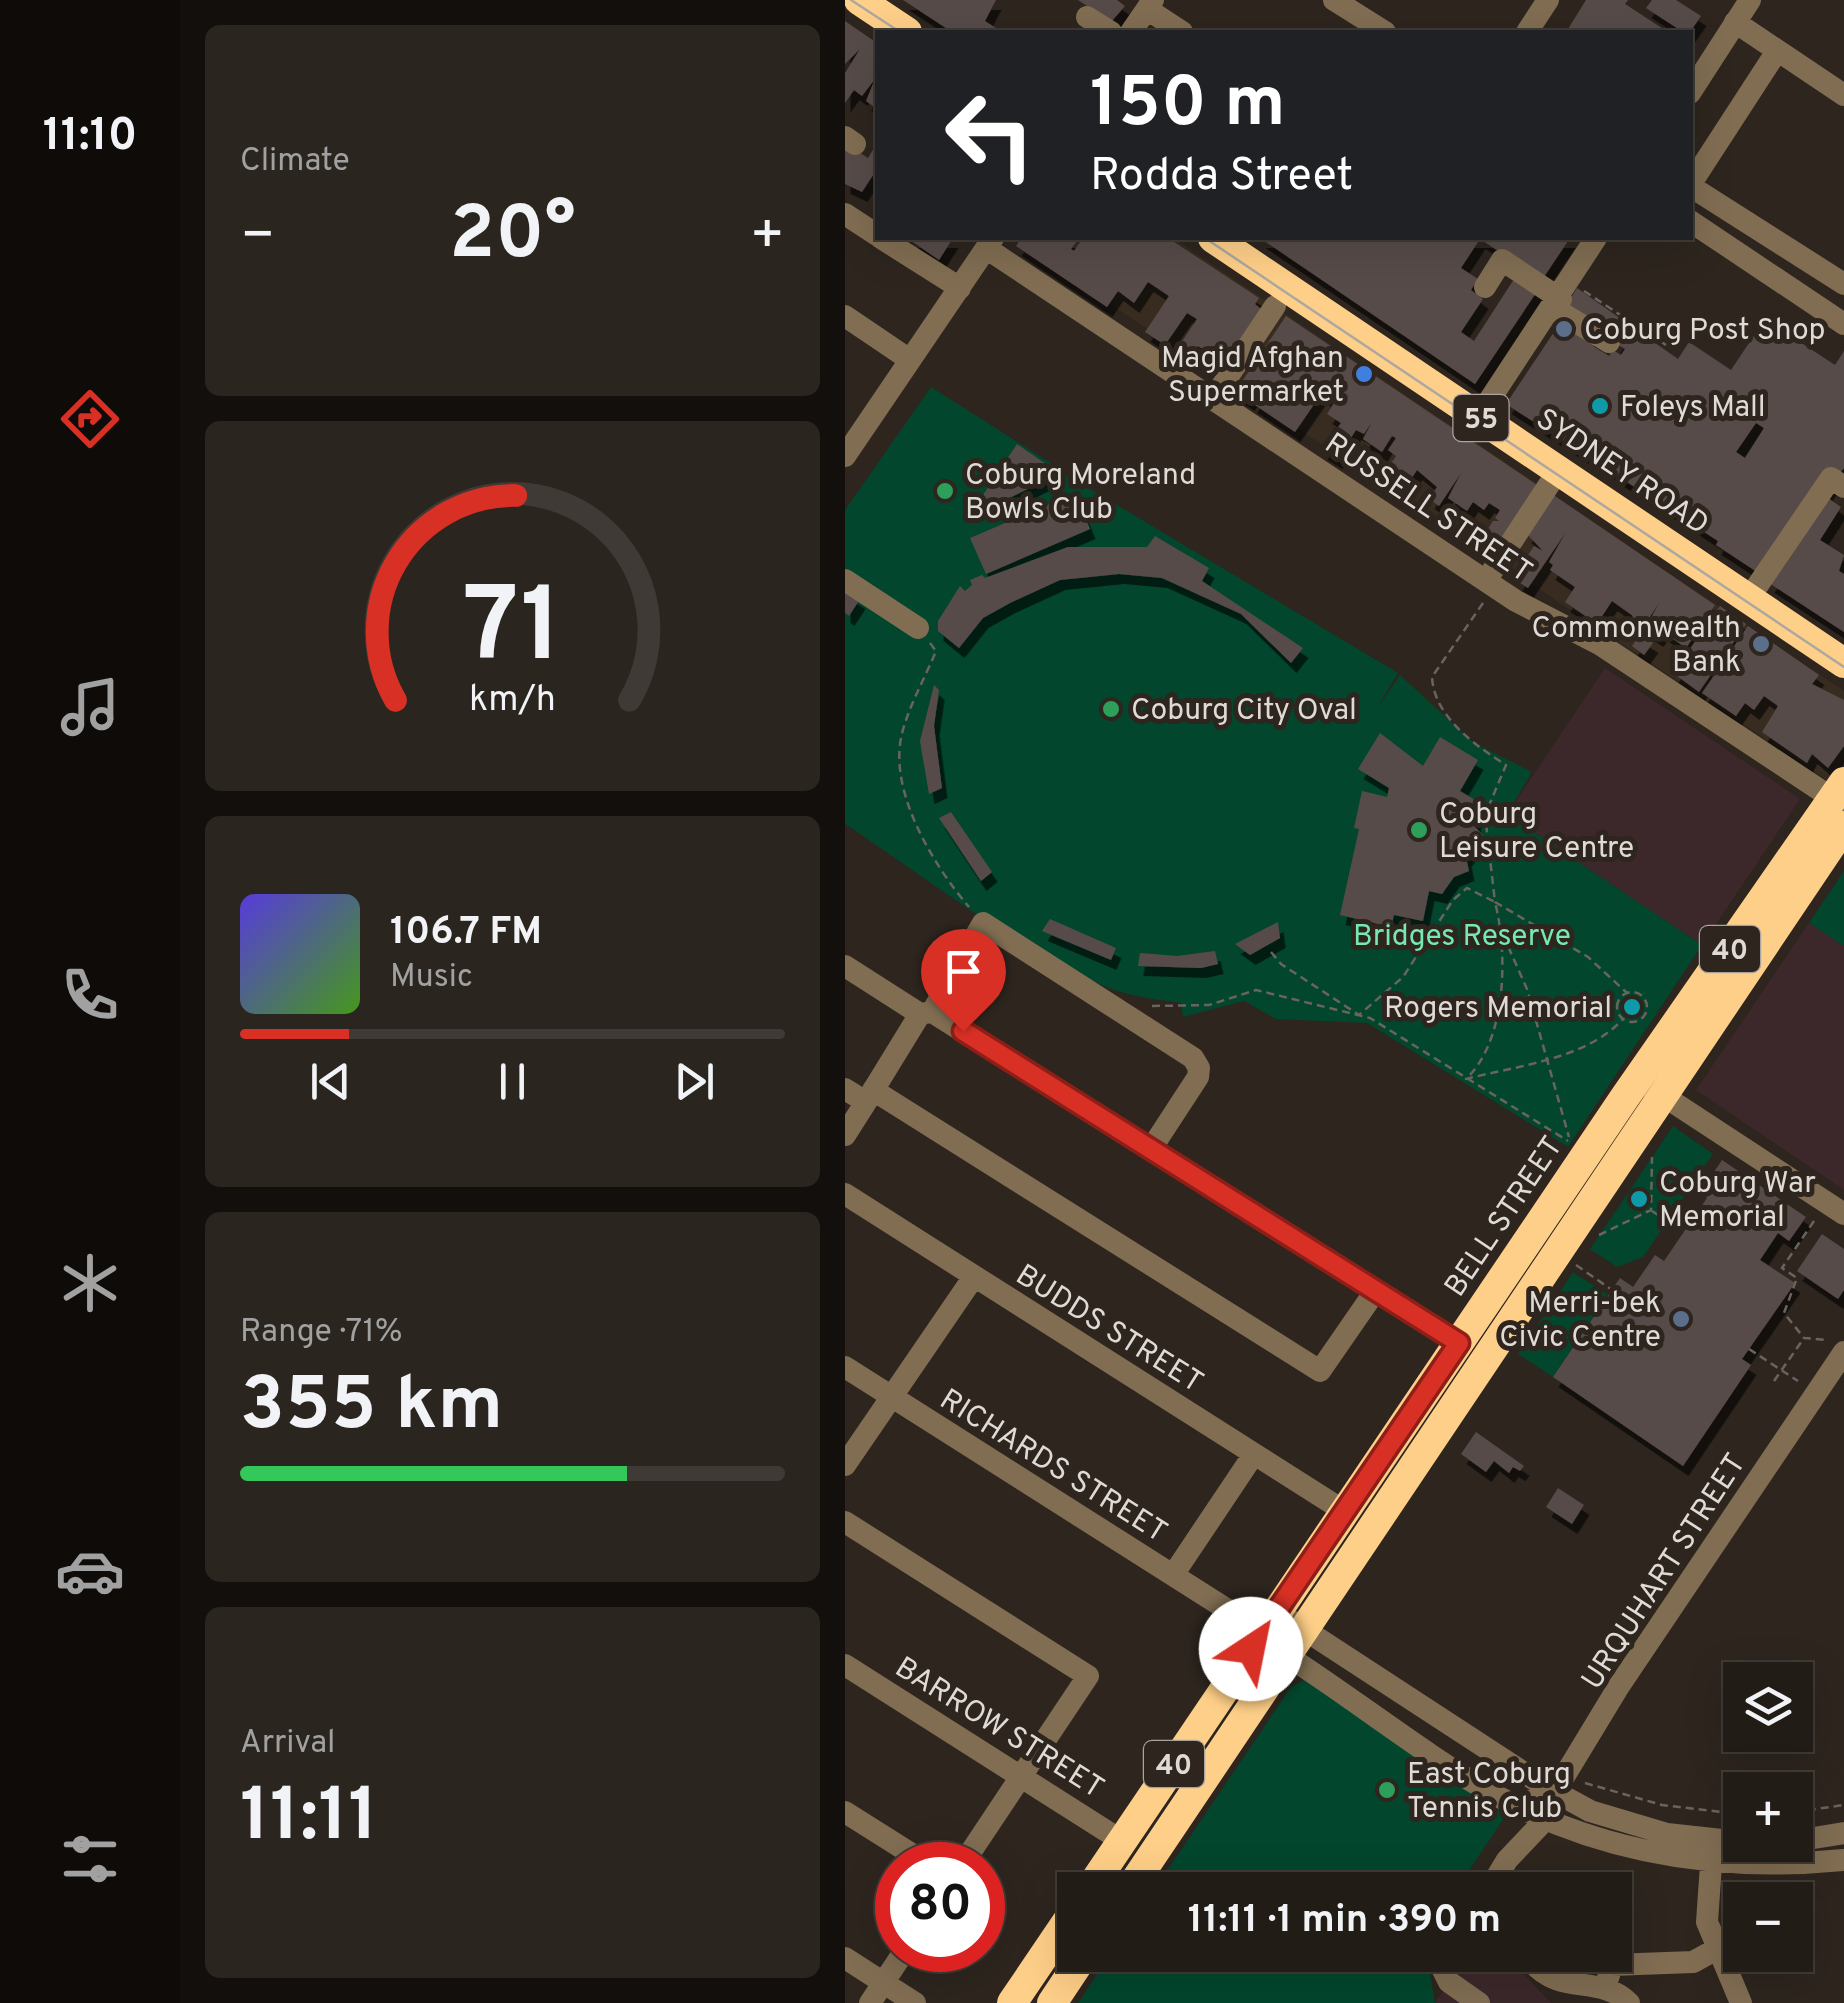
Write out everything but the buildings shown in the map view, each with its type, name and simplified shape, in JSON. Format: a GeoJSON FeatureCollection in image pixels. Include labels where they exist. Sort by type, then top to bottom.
{"type":"FeatureCollection","features":[{"type":"Feature","properties":{"kind":"highway"},"geometry":{"type":"LineString","coordinates":[[859,0],[904,30]]}},
{"type":"Feature","properties":{"kind":"highway","name":"SYDNEY ROAD"},"geometry":{"type":"LineString","coordinates":[[1216,240],[1844,663]]}},
{"type":"Feature","properties":{"kind":"highway","name":"BELL STREET"},"geometry":{"type":"LineString","coordinates":[[1141,1872],[1665,1096],[1736,963],[1841,803]]}},
{"type":"Feature","properties":{"kind":"highway","name":"BELL STREET"},"geometry":{"type":"LineString","coordinates":[[1101,1872],[1459,1343],[1579,1149],[1736,963]]}},
{"type":"Feature","properties":{"kind":"highway"},"geometry":{"type":"LineString","coordinates":[[1012,2003],[1057,1937]]}},
{"type":"Feature","properties":{"kind":"highway"},"geometry":{"type":"LineString","coordinates":[[1052,2003],[1073,1972]]}},
{"type":"Feature","properties":{"kind":"street"},"geometry":{"type":"LineString","coordinates":[[1335,0],[1382,30]]}},
{"type":"Feature","properties":{"kind":"street"},"geometry":{"type":"LineString","coordinates":[[1528,30],[1548,0]]}},
{"type":"Feature","properties":{"kind":"street"},"geometry":{"type":"LineString","coordinates":[[1693,87],[1750,0]]}},
{"type":"Feature","properties":{"kind":"street"},"geometry":{"type":"LineString","coordinates":[[1132,30],[1150,4],[1181,30]]}},
{"type":"Feature","properties":{"kind":"street"},"geometry":{"type":"LineString","coordinates":[[1087,17],[1108,30]]}},
{"type":"Feature","properties":{"kind":"street"},"geometry":{"type":"LineString","coordinates":[[1735,22],[1844,96]]}},
{"type":"Feature","properties":{"kind":"street"},"geometry":{"type":"LineString","coordinates":[[1693,180],[1777,51]]}},
{"type":"Feature","properties":{"kind":"street"},"geometry":{"type":"LineString","coordinates":[[1693,187],[1844,284]]}},
{"type":"Feature","properties":{"kind":"street"},"geometry":{"type":"LineString","coordinates":[[845,214],[875,233]]}},
{"type":"Feature","properties":{"kind":"street"},"geometry":{"type":"LineString","coordinates":[[1721,242],[1738,217]]}},
{"type":"Feature","properties":{"kind":"street"},"geometry":{"type":"LineString","coordinates":[[1693,223],[1843,323]]}},
{"type":"Feature","properties":{"kind":"street"},"geometry":{"type":"LineString","coordinates":[[885,240],[960,288]]}},
{"type":"Feature","properties":{"kind":"street"},"geometry":{"type":"LineString","coordinates":[[1479,416],[1595,240]]}},
{"type":"Feature","properties":{"kind":"street"},"geometry":{"type":"LineString","coordinates":[[845,456],[990,243]]}},
{"type":"Feature","properties":{"kind":"street","name":"RUSSELL STREET"},"geometry":{"type":"LineString","coordinates":[[990,243],[1516,600],[1601,645],[1841,803]]}},
{"type":"Feature","properties":{"kind":"street"},"geometry":{"type":"LineString","coordinates":[[1485,288],[1502,260],[1561,299],[1555,309],[1609,342]]}},
{"type":"Feature","properties":{"kind":"street"},"geometry":{"type":"LineString","coordinates":[[1221,387],[1275,306]]}},
{"type":"Feature","properties":{"kind":"street"},"geometry":{"type":"LineString","coordinates":[[845,316],[910,360]]}},
{"type":"Feature","properties":{"kind":"street"},"geometry":{"type":"LineString","coordinates":[[1493,570],[1558,471]]}},
{"type":"Feature","properties":{"kind":"street"},"geometry":{"type":"LineString","coordinates":[[1749,598],[1831,478],[1844,487]]}},
{"type":"Feature","properties":{"kind":"street"},"geometry":{"type":"LineString","coordinates":[[845,580],[918,628]]}},
{"type":"Feature","properties":{"kind":"street"},"geometry":{"type":"LineString","coordinates":[[845,1136],[983,924],[1193,1058],[1199,1068],[1198,1077],[1151,1150]]}},
{"type":"Feature","properties":{"kind":"street"},"geometry":{"type":"LineString","coordinates":[[845,966],[1151,1150],[1459,1343]]}},
{"type":"Feature","properties":{"kind":"street"},"geometry":{"type":"LineString","coordinates":[[1638,1080],[1844,1214]]}},
{"type":"Feature","properties":{"kind":"street"},"geometry":{"type":"LineString","coordinates":[[845,1089],[870,1096],[1320,1371],[1376,1290]]}},
{"type":"Feature","properties":{"kind":"street","name":"BUDDS STREET"},"geometry":{"type":"LineString","coordinates":[[845,1194],[1344,1511]]}},
{"type":"Feature","properties":{"kind":"street"},"geometry":{"type":"LineString","coordinates":[[845,1465],[973,1278]]}},
{"type":"Feature","properties":{"kind":"street","name":"URQUHART STREET"},"geometry":{"type":"LineString","coordinates":[[1552,1791],[1816,1393],[1837,1346]]}},
{"type":"Feature","properties":{"kind":"street","name":"RICHARDS STREET"},"geometry":{"type":"LineString","coordinates":[[845,1368],[1231,1612],[1246,1628],[1264,1629]]}},
{"type":"Feature","properties":{"kind":"street"},"geometry":{"type":"LineString","coordinates":[[1173,1575],[1254,1454]]}},
{"type":"Feature","properties":{"kind":"street"},"geometry":{"type":"LineString","coordinates":[[845,1522],[1088,1676],[977,1842]]}},
{"type":"Feature","properties":{"kind":"street"},"geometry":{"type":"LineString","coordinates":[[1264,1629],[1305,1630],[1552,1791],[1622,1824],[1723,1843]]}},
{"type":"Feature","properties":{"kind":"street"},"geometry":{"type":"LineString","coordinates":[[1264,1629],[1288,1656],[1512,1803],[1545,1820],[1617,1845],[1723,1841]]}},
{"type":"Feature","properties":{"kind":"street","name":"BARROW STREET"},"geometry":{"type":"LineString","coordinates":[[845,1664],[1122,1841]]}},
{"type":"Feature","properties":{"kind":"street"},"geometry":{"type":"LineString","coordinates":[[1512,1803],[1552,1791]]}},
{"type":"Feature","properties":{"kind":"street"},"geometry":{"type":"LineString","coordinates":[[1507,1860],[1513,1830],[1512,1803]]}},
{"type":"Feature","properties":{"kind":"street"},"geometry":{"type":"LineString","coordinates":[[845,1812],[893,1842]]}},
{"type":"Feature","properties":{"kind":"street"},"geometry":{"type":"LineString","coordinates":[[1500,1872],[1545,1820]]}},
{"type":"Feature","properties":{"kind":"street"},"geometry":{"type":"LineString","coordinates":[[1813,1838],[1844,1833]]}},
{"type":"Feature","properties":{"kind":"street"},"geometry":{"type":"LineString","coordinates":[[1716,1841],[1707,1913],[1715,1950],[1741,2003]]}},
{"type":"Feature","properties":{"kind":"street"},"geometry":{"type":"LineString","coordinates":[[1813,1858],[1844,1860]]}},
{"type":"Feature","properties":{"kind":"street"},"geometry":{"type":"LineString","coordinates":[[1605,1988],[1612,1965],[1693,1962],[1715,1950]]}},
{"type":"Feature","properties":{"kind":"street"},"geometry":{"type":"LineString","coordinates":[[845,1958],[915,2003]]}},
{"type":"Feature","properties":{"kind":"street"},"geometry":{"type":"LineString","coordinates":[[870,2003],[890,1972]]}},
{"type":"Feature","properties":{"kind":"street"},"geometry":{"type":"LineString","coordinates":[[1444,1972],[1449,1982],[1479,2003]]}},
{"type":"Feature","properties":{"kind":"street"},"geometry":{"type":"LineString","coordinates":[[1542,1972],[1550,1980],[1605,1988],[1629,2003]]}},
{"type":"Feature","properties":{"kind":"path"},"geometry":{"type":"LineString","coordinates":[[1579,287],[1666,345]]}},
{"type":"Feature","properties":{"kind":"path"},"geometry":{"type":"LineString","coordinates":[[1485,599],[1432,677],[1446,712],[1466,737],[1506,764],[1485,815],[1495,902],[1579,1149]]}},
{"type":"Feature","properties":{"kind":"path"},"geometry":{"type":"LineString","coordinates":[[918,628],[936,650],[901,738],[901,778],[927,854],[983,924]]}},
{"type":"Feature","properties":{"kind":"path"},"geometry":{"type":"LineString","coordinates":[[1359,1015],[1403,977],[1453,900],[1467,888],[1588,958],[1627,993],[1644,998],[1645,1016]]}},
{"type":"Feature","properties":{"kind":"path"},"geometry":{"type":"LineString","coordinates":[[1466,1079],[1481,1064],[1491,1042],[1503,933]]}},
{"type":"Feature","properties":{"kind":"path"},"geometry":{"type":"LineString","coordinates":[[1271,952],[1281,964],[1359,1015],[1579,1149]]}},
{"type":"Feature","properties":{"kind":"path"},"geometry":{"type":"LineString","coordinates":[[1138,1005],[1209,1005],[1256,990],[1359,1015]]}},
{"type":"Feature","properties":{"kind":"path"},"geometry":{"type":"LineString","coordinates":[[1622,1020],[1617,1004],[1627,993]]}},
{"type":"Feature","properties":{"kind":"path"},"geometry":{"type":"LineString","coordinates":[[1622,1020],[1631,1023],[1645,1016]]}},
{"type":"Feature","properties":{"kind":"path"},"geometry":{"type":"LineString","coordinates":[[1645,1016],[1653,1021]]}},
{"type":"Feature","properties":{"kind":"path"},"geometry":{"type":"LineString","coordinates":[[1466,1079],[1546,1058],[1609,1034],[1622,1020]]}},
{"type":"Feature","properties":{"kind":"path"},"geometry":{"type":"LineString","coordinates":[[1651,1150],[1651,1210]]}},
{"type":"Feature","properties":{"kind":"path"},"geometry":{"type":"LineString","coordinates":[[1651,1210],[1671,1224]]}},
{"type":"Feature","properties":{"kind":"path"},"geometry":{"type":"LineString","coordinates":[[1592,1238],[1651,1210]]}},
{"type":"Feature","properties":{"kind":"path"},"geometry":{"type":"LineString","coordinates":[[1816,1218],[1782,1268],[1797,1278],[1784,1313],[1804,1338],[1837,1346]]}},
{"type":"Feature","properties":{"kind":"path"},"geometry":{"type":"LineString","coordinates":[[1574,1264],[1612,1290]]}},
{"type":"Feature","properties":{"kind":"path"},"geometry":{"type":"LineString","coordinates":[[1775,1381],[1804,1338]]}},
{"type":"Feature","properties":{"kind":"path"},"geometry":{"type":"LineString","coordinates":[[1749,1348],[1816,1393]]}},
{"type":"Feature","properties":{"kind":"path"},"geometry":{"type":"LineString","coordinates":[[1680,1815],[1579,1787],[1583,1782],[1662,1805],[1723,1812]]}},
{"type":"Feature","properties":{"kind":"path"},"geometry":{"type":"LineString","coordinates":[[1813,1810],[1844,1806]]}},
{"type":"Feature","properties":{"kind":"path"},"geometry":{"type":"LineString","coordinates":[[1716,1841],[1723,1835]]}},
{"type":"Feature","properties":{"kind":"shaded area"},"geometry":{"type":"Polygon","coordinates":[[[1176,240],[1844,691],[1844,760],[1830,782],[1015,241],[1176,240]]]}},
{"type":"Feature","properties":{"kind":"shaded area"},"geometry":{"type":"Polygon","coordinates":[[[1605,668],[1800,799],[1702,945],[1507,814],[1605,668]]]}},
{"type":"Feature","properties":{"kind":"shaded area"},"geometry":{"type":"Polygon","coordinates":[[[1809,923],[1844,946],[1844,1190],[1696,1090],[1809,923]]]}},
{"type":"Feature","properties":{"kind":"shaded area"},"geometry":{"type":"Polygon","coordinates":[[[1456,1972],[1522,1972],[1551,2003],[1435,2003],[1456,1972]]]}},
{"type":"Feature","properties":{"kind":"green space","name":"Coburg City Oval"},"geometry":{"type":"Polygon","coordinates":[[[931,387],[1065,472],[1015,501],[1067,475],[1398,673],[1376,710],[1400,675],[1474,743],[1532,772],[1507,814],[1702,945],[1568,1147],[1367,1023],[1276,1019],[1244,1001],[1183,1017],[1181,1003],[1099,984],[1001,930],[845,824],[845,510],[931,387]]]}},
{"type":"Feature","properties":{"kind":"green space"},"geometry":{"type":"Polygon","coordinates":[[[1844,871],[1844,946],[1809,923],[1844,871]]]}},
{"type":"Feature","properties":{"kind":"green space"},"geometry":{"type":"Polygon","coordinates":[[[1673,1126],[1713,1154],[1643,1257],[1617,1267],[1590,1249],[1673,1126]]]}},
{"type":"Feature","properties":{"kind":"green space"},"geometry":{"type":"Polygon","coordinates":[[[1573,1272],[1608,1295],[1553,1377],[1518,1354],[1573,1272]]]}},
{"type":"Feature","properties":{"kind":"green space","name":"East Coburg Tennis Club"},"geometry":{"type":"Polygon","coordinates":[[[1304,1680],[1506,1815],[1468,1872],[1166,1872],[1291,1687],[1304,1680]]]}},
{"type":"Feature","properties":{"kind":"green space"},"geometry":{"type":"Polygon","coordinates":[[[1099,1972],[1430,1972],[1435,2003],[1078,2003],[1099,1972]]]}},
{"type":"Feature","properties":{"kind":"tram line"},"geometry":{"type":"LineString","coordinates":[[851,0],[897,30]]}},
{"type":"Feature","properties":{"kind":"tram line"},"geometry":{"type":"LineString","coordinates":[[1208,240],[1844,667]]}},
{"type":"Feature","properties":{"kind":"place","name":"Coburg Post Shop"},"geometry":{"type":"Point","coordinates":[1564,329]}},
{"type":"Feature","properties":{"kind":"place","name":"Magid Afghan Supermarket"},"geometry":{"type":"Point","coordinates":[1364,374]}},
{"type":"Feature","properties":{"kind":"place","name":"Foleys Mall"},"geometry":{"type":"Point","coordinates":[1600,406]}},
{"type":"Feature","properties":{"kind":"place","name":"Coburg Moreland Bowls Club"},"geometry":{"type":"Point","coordinates":[945,491]}},
{"type":"Feature","properties":{"kind":"place","name":"Commonwealth Bank"},"geometry":{"type":"Point","coordinates":[1761,644]}},
{"type":"Feature","properties":{"kind":"place","name":"Coburg City Oval"},"geometry":{"type":"Point","coordinates":[1111,709]}},
{"type":"Feature","properties":{"kind":"place","name":"Coburg Leisure Centre"},"geometry":{"type":"Point","coordinates":[1419,830]}},
{"type":"Feature","properties":{"kind":"place","name":"Rogers Memorial"},"geometry":{"type":"Point","coordinates":[1632,1007]}},
{"type":"Feature","properties":{"kind":"place","name":"Coburg War Memorial"},"geometry":{"type":"Point","coordinates":[1639,1199]}},
{"type":"Feature","properties":{"kind":"place","name":"Merri-bek Civic Centre"},"geometry":{"type":"Point","coordinates":[1681,1319]}},
{"type":"Feature","properties":{"kind":"place","name":"East Coburg Tennis Club"},"geometry":{"type":"Point","coordinates":[1387,1790]}},
{"type":"Feature","properties":{"kind":"route"},"geometry":{"type":"LineString","coordinates":[[963,1031],[1459,1343],[1251,1649]]}},
{"type":"Feature","properties":{"kind":"park label","name":"Bridges Reserve"},"geometry":{"type":"Point","coordinates":[1462,935]}}]}
